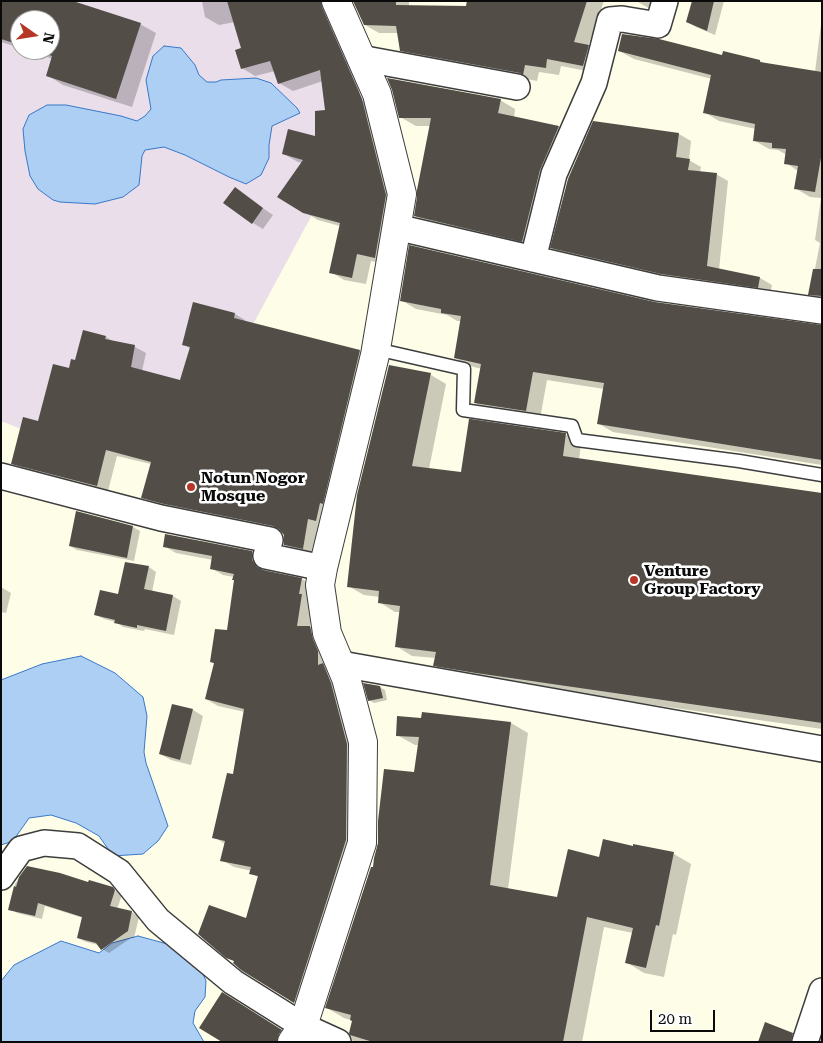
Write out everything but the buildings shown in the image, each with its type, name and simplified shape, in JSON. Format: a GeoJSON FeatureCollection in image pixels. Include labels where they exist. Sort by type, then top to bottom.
{"type":"FeatureCollection","features":[{"type":"Feature","properties":{"kind":"street"},"geometry":{"type":"LineString","coordinates":[[298,1034],[362,843],[363,742],[346,678],[327,633],[320,585],[376,349],[402,194],[377,94],[336,1]]}},
{"type":"Feature","properties":{"kind":"street"},"geometry":{"type":"LineString","coordinates":[[533,259],[554,174],[594,83],[610,20],[622,19],[658,25],[666,1]]}},
{"type":"Feature","properties":{"kind":"street"},"geometry":{"type":"LineString","coordinates":[[360,58],[518,87]]}},
{"type":"Feature","properties":{"kind":"street"},"geometry":{"type":"LineString","coordinates":[[396,227],[658,288],[822,311]]}},
{"type":"Feature","properties":{"kind":"street"},"geometry":{"type":"LineString","coordinates":[[1,476],[161,518],[270,540],[266,556],[323,568]]}},
{"type":"Feature","properties":{"kind":"street"},"geometry":{"type":"LineString","coordinates":[[341,664],[822,749]]}},
{"type":"Feature","properties":{"kind":"street"},"geometry":{"type":"LineString","coordinates":[[1,877],[20,849],[44,844],[78,846],[119,872],[158,920],[298,1034],[338,1042]]}},
{"type":"Feature","properties":{"kind":"street"},"geometry":{"type":"LineString","coordinates":[[805,1042],[822,991]]}},
{"type":"Feature","properties":{"kind":"lane"},"geometry":{"type":"LineString","coordinates":[[376,349],[464,369],[463,410],[572,426],[577,440],[739,461],[822,475]]}},
{"type":"Feature","properties":{"kind":"shaded area"},"geometry":{"type":"Polygon","coordinates":[[[1,1],[337,1],[377,94],[222,382],[57,443],[1,421],[1,1]]]}},
{"type":"Feature","properties":{"kind":"water"},"geometry":{"type":"Polygon","coordinates":[[[164,46],[181,48],[195,65],[199,75],[207,82],[256,78],[271,83],[297,108],[300,113],[272,126],[269,158],[261,175],[246,184],[164,147],[145,150],[142,156],[139,185],[123,197],[95,204],[60,202],[53,200],[38,189],[30,176],[25,151],[23,129],[29,115],[47,105],[66,105],[137,121],[151,109],[146,80],[153,56],[164,46]]]}},
{"type":"Feature","properties":{"kind":"water"},"geometry":{"type":"Polygon","coordinates":[[[81,656],[115,673],[143,697],[147,716],[144,752],[146,763],[168,826],[158,841],[143,854],[113,856],[99,836],[76,823],[51,815],[29,818],[13,841],[1,845],[1,680],[42,664],[81,656]]]}},
{"type":"Feature","properties":{"kind":"water"},"geometry":{"type":"Polygon","coordinates":[[[138,936],[171,945],[201,969],[206,981],[205,997],[195,1011],[193,1023],[204,1042],[1,1042],[1,981],[14,965],[61,941],[99,953],[112,943],[138,936]]]}},
{"type":"Feature","properties":{"kind":"place","name":"Notun Nogor Mosque"},"geometry":{"type":"Point","coordinates":[191,487]}},
{"type":"Feature","properties":{"kind":"place","name":"Venture Group Factory"},"geometry":{"type":"Point","coordinates":[634,580]}}]}
